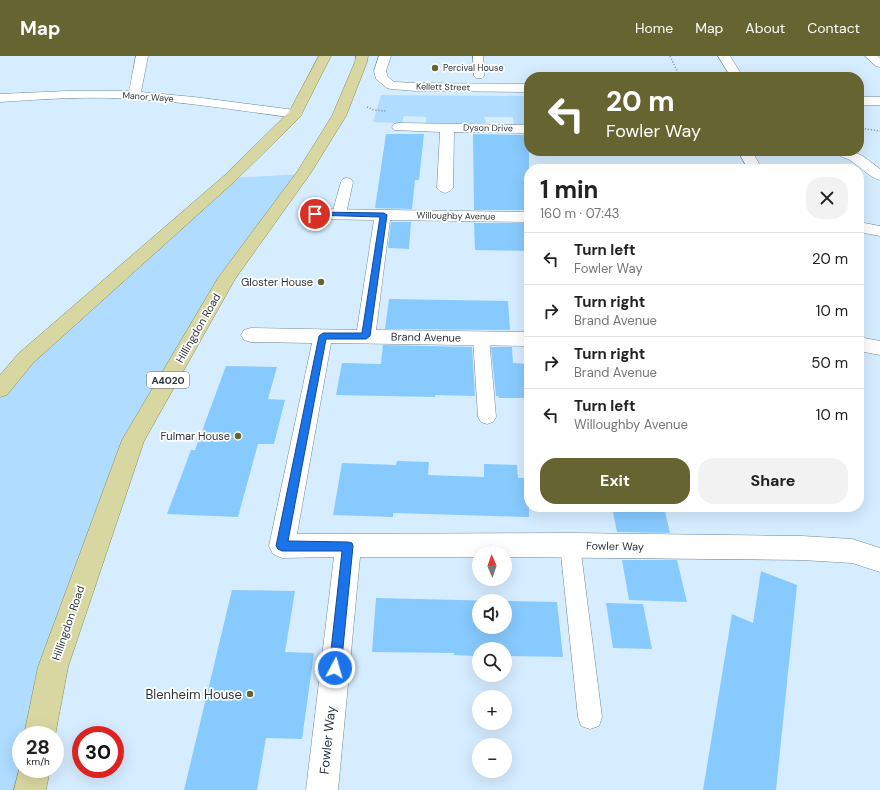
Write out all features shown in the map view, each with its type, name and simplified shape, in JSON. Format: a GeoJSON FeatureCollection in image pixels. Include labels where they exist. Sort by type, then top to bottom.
{"type":"FeatureCollection","features":[{"type":"Feature","properties":{"kind":"main road"},"geometry":{"type":"LineString","coordinates":[[0,389],[26,358],[230,178],[295,114],[325,56]]}},
{"type":"Feature","properties":{"kind":"main road","name":"Hillingdon Road"},"geometry":{"type":"LineString","coordinates":[[42,726],[53,667],[133,440],[227,278],[303,174],[339,116],[361,62],[362,56]]}},
{"type":"Feature","properties":{"kind":"main road"},"geometry":{"type":"LineString","coordinates":[[30,790],[32,778]]}},
{"type":"Feature","properties":{"kind":"street"},"geometry":{"type":"LineString","coordinates":[[134,95],[142,56]]}},
{"type":"Feature","properties":{"kind":"street","name":"Kellett Street"},"geometry":{"type":"LineString","coordinates":[[385,56],[380,71],[382,79],[391,85],[416,88],[524,88]]}},
{"type":"Feature","properties":{"kind":"street"},"geometry":{"type":"LineString","coordinates":[[724,56],[734,72]]}},
{"type":"Feature","properties":{"kind":"street"},"geometry":{"type":"LineString","coordinates":[[872,56],[880,64]]}},
{"type":"Feature","properties":{"kind":"street","name":"Manor Waye"},"geometry":{"type":"LineString","coordinates":[[0,98],[47,95],[134,95],[295,114]]}},
{"type":"Feature","properties":{"kind":"street"},"geometry":{"type":"LineString","coordinates":[[864,101],[880,101]]}},
{"type":"Feature","properties":{"kind":"street","name":"Dyson Drive"},"geometry":{"type":"LineString","coordinates":[[399,127],[524,128]]}},
{"type":"Feature","properties":{"kind":"street","name":"Dyson Drive"},"geometry":{"type":"LineString","coordinates":[[445,188],[447,128]]}},
{"type":"Feature","properties":{"kind":"street"},"geometry":{"type":"LineString","coordinates":[[853,156],[880,176]]}},
{"type":"Feature","properties":{"kind":"street","name":"Willoughby Avenue"},"geometry":{"type":"LineString","coordinates":[[315,214],[524,217]]}},
{"type":"Feature","properties":{"kind":"street"},"geometry":{"type":"LineString","coordinates":[[366,336],[384,215]]}},
{"type":"Feature","properties":{"kind":"street"},"geometry":{"type":"LineString","coordinates":[[864,228],[880,231]]}},
{"type":"Feature","properties":{"kind":"street","name":"Brand Avenue"},"geometry":{"type":"LineString","coordinates":[[251,335],[524,339]]}},
{"type":"Feature","properties":{"kind":"street","name":"Fowler Way"},"geometry":{"type":"LineString","coordinates":[[323,336],[282,546],[570,545],[824,549],[852,551],[880,560]]}},
{"type":"Feature","properties":{"kind":"street"},"geometry":{"type":"LineString","coordinates":[[864,345],[880,348]]}},
{"type":"Feature","properties":{"kind":"street","name":"Fowler Way"},"geometry":{"type":"LineString","coordinates":[[322,790],[348,546]]}},
{"type":"Feature","properties":{"kind":"lane"},"geometry":{"type":"LineString","coordinates":[[478,56],[478,76]]}},
{"type":"Feature","properties":{"kind":"lane"},"geometry":{"type":"LineString","coordinates":[[339,214],[347,182]]}},
{"type":"Feature","properties":{"kind":"lane"},"geometry":{"type":"LineString","coordinates":[[481,338],[487,417]]}},
{"type":"Feature","properties":{"kind":"lane"},"geometry":{"type":"LineString","coordinates":[[570,545],[590,717]]}},
{"type":"Feature","properties":{"kind":"path"},"geometry":{"type":"LineString","coordinates":[[670,56],[678,72]]}},
{"type":"Feature","properties":{"kind":"path"},"geometry":{"type":"LineString","coordinates":[[864,129],[880,131]]}},
{"type":"Feature","properties":{"kind":"shaded area"},"geometry":{"type":"Polygon","coordinates":[[[381,95],[524,96],[524,124],[514,124],[513,117],[484,117],[486,123],[426,123],[426,117],[404,116],[402,123],[373,122],[381,95]]]}},
{"type":"Feature","properties":{"kind":"shaded area"},"geometry":{"type":"Polygon","coordinates":[[[303,174],[227,278],[133,440],[43,726],[12,726],[12,778],[25,778],[30,790],[0,790],[0,389],[230,178],[303,174]]]}},
{"type":"Feature","properties":{"kind":"building"},"geometry":{"type":"Polygon","coordinates":[[[386,134],[424,134],[419,180],[415,180],[412,209],[375,208],[386,134]]]}},
{"type":"Feature","properties":{"kind":"building"},"geometry":{"type":"Polygon","coordinates":[[[473,134],[524,135],[524,156],[529,156],[529,164],[524,164],[524,210],[474,210],[473,134]]]}},
{"type":"Feature","properties":{"kind":"building"},"geometry":{"type":"Polygon","coordinates":[[[391,222],[411,222],[409,249],[388,248],[391,222]]]}},
{"type":"Feature","properties":{"kind":"building"},"geometry":{"type":"Polygon","coordinates":[[[474,223],[524,223],[524,251],[475,250],[474,223]]]}},
{"type":"Feature","properties":{"kind":"building"},"geometry":{"type":"Polygon","coordinates":[[[389,299],[508,301],[510,330],[385,329],[389,299]]]}},
{"type":"Feature","properties":{"kind":"building"},"geometry":{"type":"Polygon","coordinates":[[[383,345],[472,347],[475,396],[435,395],[435,397],[336,395],[342,363],[381,364],[383,345]]]}},
{"type":"Feature","properties":{"kind":"building"},"geometry":{"type":"Polygon","coordinates":[[[491,347],[512,347],[513,363],[524,364],[524,398],[499,398],[496,396],[491,347]]]}},
{"type":"Feature","properties":{"kind":"building","name":"Fulmar House"},"geometry":{"type":"Polygon","coordinates":[[[226,366],[277,367],[268,399],[285,400],[274,444],[258,444],[238,517],[167,514],[191,450],[195,450],[226,366]]]}},
{"type":"Feature","properties":{"kind":"building"},"geometry":{"type":"Polygon","coordinates":[[[397,461],[429,462],[428,475],[484,477],[484,464],[517,465],[518,478],[524,478],[524,512],[529,512],[529,517],[393,513],[393,517],[333,515],[342,463],[396,465],[397,461]]]}},
{"type":"Feature","properties":{"kind":"building"},"geometry":{"type":"Polygon","coordinates":[[[613,512],[665,512],[670,533],[617,532],[613,512]]]}},
{"type":"Feature","properties":{"kind":"building"},"geometry":{"type":"Polygon","coordinates":[[[622,560],[677,560],[687,602],[629,600],[622,560]]]}},
{"type":"Feature","properties":{"kind":"building"},"geometry":{"type":"Polygon","coordinates":[[[761,571],[797,585],[776,790],[703,790],[732,614],[753,623],[761,571]]]}},
{"type":"Feature","properties":{"kind":"building","name":"Blenheim House"},"geometry":{"type":"Polygon","coordinates":[[[232,590],[295,591],[285,652],[314,653],[302,739],[266,738],[257,790],[184,790],[232,590]]]}},
{"type":"Feature","properties":{"kind":"building"},"geometry":{"type":"Polygon","coordinates":[[[376,598],[472,600],[472,634],[512,634],[512,601],[557,602],[563,657],[512,656],[512,642],[472,642],[472,656],[454,655],[454,653],[372,652],[376,598]]]}},
{"type":"Feature","properties":{"kind":"building"},"geometry":{"type":"Polygon","coordinates":[[[606,603],[643,604],[652,649],[613,648],[606,603]]]}},
{"type":"Feature","properties":{"kind":"place","name":"Percival House"},"geometry":{"type":"Point","coordinates":[435,68]}},
{"type":"Feature","properties":{"kind":"place","name":"Gloster House"},"geometry":{"type":"Point","coordinates":[321,282]}},
{"type":"Feature","properties":{"kind":"place","name":"Fulmar House"},"geometry":{"type":"Point","coordinates":[238,436]}},
{"type":"Feature","properties":{"kind":"place","name":"Blenheim House"},"geometry":{"type":"Point","coordinates":[250,694]}},
{"type":"Feature","properties":{"kind":"route"},"geometry":{"type":"LineString","coordinates":[[315,214],[384,215],[366,336],[323,336],[282,546],[348,546],[335,668]]}}]}
